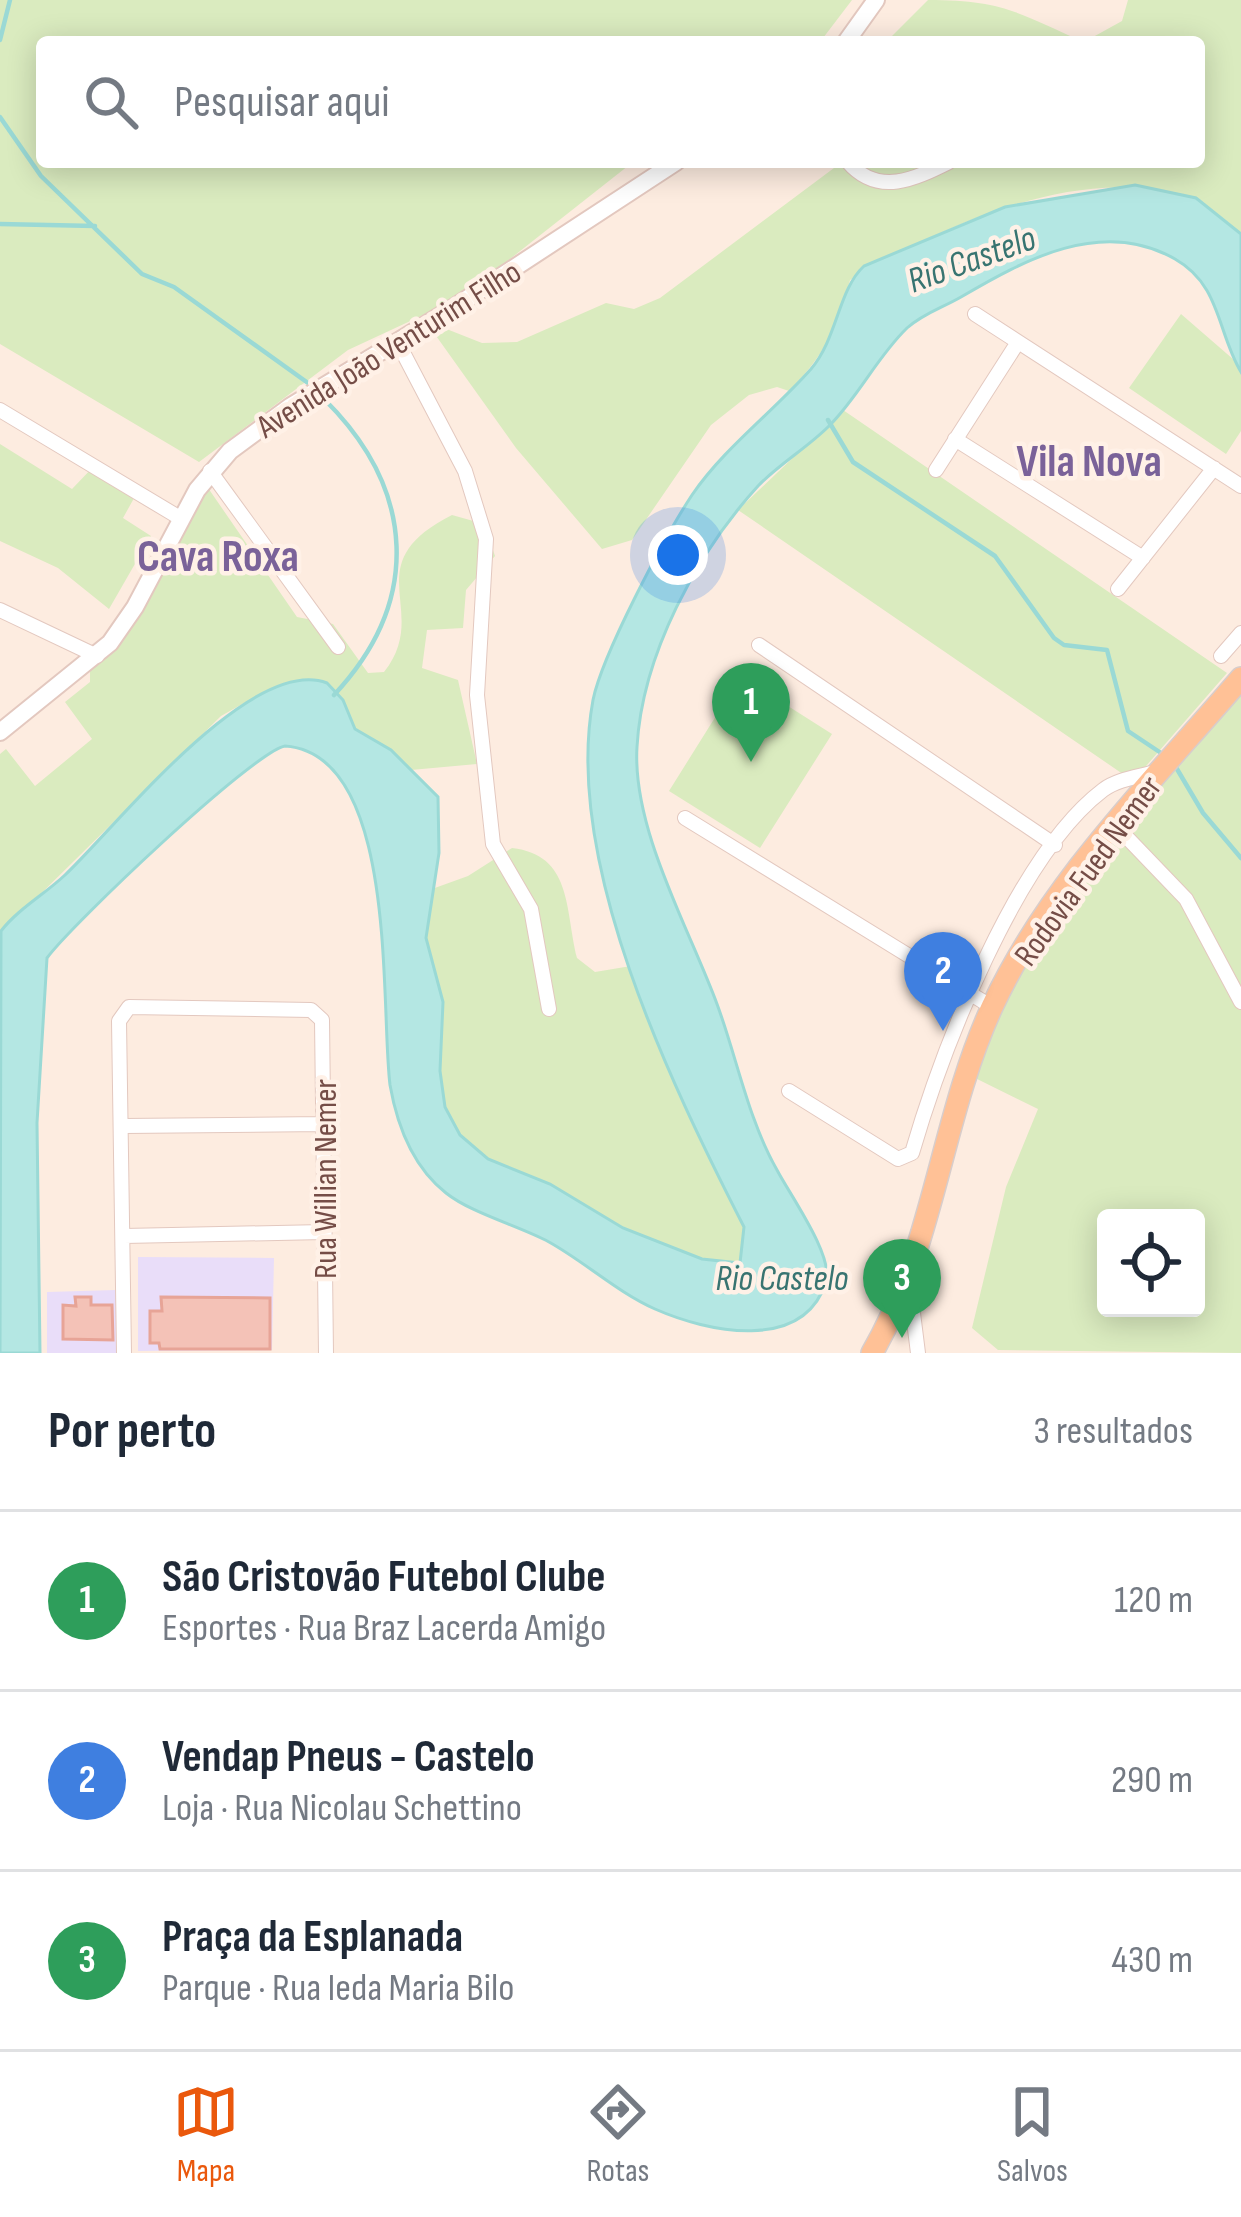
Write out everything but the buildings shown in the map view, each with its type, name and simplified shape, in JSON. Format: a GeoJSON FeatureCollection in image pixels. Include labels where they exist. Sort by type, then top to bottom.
{"type":"FeatureCollection","features":[{"type":"Feature","properties":{"kind":"main road","name":"Rodovia Fued Nemer"},"geometry":{"type":"LineString","coordinates":[[872,1353],[909,1279],[933,1187],[992,1007],[1048,911],[1114,825],[1241,678]]}},
{"type":"Feature","properties":{"kind":"street"},"geometry":{"type":"LineString","coordinates":[[850,36],[876,0]]}},
{"type":"Feature","properties":{"kind":"street","name":"Avenida João Venturim Filho"},"geometry":{"type":"LineString","coordinates":[[0,732],[98,656],[135,607],[210,470],[290,406],[398,343],[667,168]]}},
{"type":"Feature","properties":{"kind":"street"},"geometry":{"type":"LineString","coordinates":[[854,168],[884,183],[899,183],[935,168]]}},
{"type":"Feature","properties":{"kind":"street"},"geometry":{"type":"LineString","coordinates":[[975,314],[1241,486]]}},
{"type":"Feature","properties":{"kind":"street"},"geometry":{"type":"LineString","coordinates":[[936,470],[1018,342]]}},
{"type":"Feature","properties":{"kind":"street"},"geometry":{"type":"LineString","coordinates":[[398,343],[464,471],[486,539],[477,695],[493,844],[531,909],[549,1009]]}},
{"type":"Feature","properties":{"kind":"street"},"geometry":{"type":"LineString","coordinates":[[0,410],[180,518]]}},
{"type":"Feature","properties":{"kind":"street"},"geometry":{"type":"LineString","coordinates":[[955,440],[1142,558]]}},
{"type":"Feature","properties":{"kind":"street"},"geometry":{"type":"LineString","coordinates":[[1118,590],[1214,468]]}},
{"type":"Feature","properties":{"kind":"street"},"geometry":{"type":"LineString","coordinates":[[210,470],[338,647]]}},
{"type":"Feature","properties":{"kind":"street"},"geometry":{"type":"LineString","coordinates":[[0,610],[98,656]]}},
{"type":"Feature","properties":{"kind":"street"},"geometry":{"type":"LineString","coordinates":[[1221,656],[1241,633]]}},
{"type":"Feature","properties":{"kind":"street"},"geometry":{"type":"LineString","coordinates":[[759,645],[1055,844]]}},
{"type":"Feature","properties":{"kind":"street"},"geometry":{"type":"LineString","coordinates":[[789,1091],[898,1159],[912,1153],[928,1097],[1003,923],[1055,844],[1104,790],[1160,770]]}},
{"type":"Feature","properties":{"kind":"street"},"geometry":{"type":"LineString","coordinates":[[685,818],[992,1007]]}},
{"type":"Feature","properties":{"kind":"street"},"geometry":{"type":"LineString","coordinates":[[1114,825],[1186,899],[1241,1002]]}},
{"type":"Feature","properties":{"kind":"street","name":"Rua Willian Nemer"},"geometry":{"type":"LineString","coordinates":[[124,1126],[121,1015],[129,1007],[311,1010],[325,1033],[326,1353]]}},
{"type":"Feature","properties":{"kind":"street"},"geometry":{"type":"LineString","coordinates":[[124,1353],[124,1126],[323,1124]]}},
{"type":"Feature","properties":{"kind":"street"},"geometry":{"type":"LineString","coordinates":[[124,1236],[324,1232]]}},
{"type":"Feature","properties":{"kind":"street"},"geometry":{"type":"LineString","coordinates":[[909,1279],[918,1353]]}},
{"type":"Feature","properties":{"kind":"shaded area"},"geometry":{"type":"Polygon","coordinates":[[[138,1257],[274,1258],[272,1350],[138,1351],[138,1257]]]}},
{"type":"Feature","properties":{"kind":"shaded area"},"geometry":{"type":"Polygon","coordinates":[[[116,1290],[118,1353],[47,1353],[47,1292],[116,1290]]]}},
{"type":"Feature","properties":{"kind":"green space"},"geometry":{"type":"Polygon","coordinates":[[[0,0],[852,0],[825,36],[36,36],[36,168],[625,168],[496,270],[434,310],[348,350],[199,462],[0,344],[0,0]]]}},
{"type":"Feature","properties":{"kind":"green space"},"geometry":{"type":"Polygon","coordinates":[[[928,0],[993,6],[1070,36],[892,36],[928,0]]]}},
{"type":"Feature","properties":{"kind":"green space"},"geometry":{"type":"Polygon","coordinates":[[[1128,0],[1241,0],[1241,234],[1199,204],[1152,190],[1100,188],[1047,196],[993,212],[893,256],[850,280],[828,340],[789,391],[777,387],[749,395],[711,425],[632,540],[602,549],[516,448],[434,333],[444,328],[482,343],[517,342],[606,303],[634,309],[660,298],[834,168],[1205,168],[1205,36],[1095,36],[1122,21],[1128,0]]]}},
{"type":"Feature","properties":{"kind":"green space"},"geometry":{"type":"Polygon","coordinates":[[[1181,314],[1241,366],[1241,431],[1226,454],[1129,388],[1181,314]]]}},
{"type":"Feature","properties":{"kind":"green space"},"geometry":{"type":"Polygon","coordinates":[[[843,410],[1227,673],[1133,781],[738,510],[843,410]]]}},
{"type":"Feature","properties":{"kind":"green space"},"geometry":{"type":"Polygon","coordinates":[[[0,444],[72,489],[95,465],[138,491],[123,518],[151,536],[109,609],[58,568],[0,541],[0,444]]]}},
{"type":"Feature","properties":{"kind":"green space"},"geometry":{"type":"Polygon","coordinates":[[[206,485],[297,617],[333,624],[368,673],[384,672],[397,650],[400,570],[406,552],[452,515],[484,524],[495,556],[466,590],[463,628],[427,630],[422,668],[458,680],[477,764],[411,770],[355,729],[343,700],[317,679],[258,695],[221,716],[0,934],[0,754],[6,749],[35,786],[92,739],[65,702],[90,682],[90,663],[206,485]]]}},
{"type":"Feature","properties":{"kind":"green space"},"geometry":{"type":"Polygon","coordinates":[[[741,676],[832,734],[760,848],[669,791],[741,676]]]}},
{"type":"Feature","properties":{"kind":"green space"},"geometry":{"type":"Polygon","coordinates":[[[1241,685],[1241,1353],[998,1350],[972,1328],[1006,1187],[1038,1109],[969,1075],[1045,920],[1241,685]]]}},
{"type":"Feature","properties":{"kind":"green space"},"geometry":{"type":"Polygon","coordinates":[[[512,848],[532,853],[556,873],[577,958],[595,972],[631,966],[744,1227],[740,1263],[702,1259],[623,1228],[550,1184],[488,1159],[460,1135],[445,1108],[440,1071],[443,1001],[426,938],[432,889],[468,876],[512,848]]]}},
{"type":"Feature","properties":{"kind":"water","name":"Rio Castelo"},"geometry":{"type":"Polygon","coordinates":[[[1135,185],[1196,198],[1241,234],[1241,372],[1210,296],[1175,259],[1147,247],[1092,243],[1064,248],[1011,270],[907,328],[829,426],[758,486],[694,574],[649,677],[637,747],[643,811],[717,1004],[758,1130],[824,1257],[826,1282],[814,1304],[797,1319],[751,1331],[676,1317],[627,1294],[549,1242],[456,1200],[434,1183],[408,1144],[390,1085],[382,945],[366,836],[348,791],[322,760],[285,746],[202,807],[47,958],[37,1123],[40,1353],[0,1353],[1,931],[65,875],[150,786],[224,718],[261,694],[296,681],[327,683],[343,700],[355,729],[391,750],[438,797],[439,853],[426,938],[443,1002],[440,1071],[445,1107],[460,1135],[488,1159],[550,1184],[623,1228],[702,1259],[740,1263],[744,1227],[656,1040],[608,900],[594,831],[588,763],[593,700],[608,655],[692,495],[811,369],[864,266],[1005,207],[1135,185]]]}},
{"type":"Feature","properties":{"kind":"waterway"},"geometry":{"type":"LineString","coordinates":[[0,40],[10,0]]}},
{"type":"Feature","properties":{"kind":"waterway"},"geometry":{"type":"LineString","coordinates":[[0,117],[41,176],[142,274],[174,287],[308,383]]}},
{"type":"Feature","properties":{"kind":"waterway"},"geometry":{"type":"LineString","coordinates":[[0,224],[95,226]]}},
{"type":"Feature","properties":{"kind":"waterway"},"geometry":{"type":"LineString","coordinates":[[324,399],[377,470],[391,508],[396,546],[394,584],[382,622],[363,659],[334,695]]}},
{"type":"Feature","properties":{"kind":"waterway"},"geometry":{"type":"LineString","coordinates":[[828,420],[853,462],[995,556],[1054,638],[1064,645],[1107,650],[1128,731],[1161,753]]}},
{"type":"Feature","properties":{"kind":"waterway"},"geometry":{"type":"LineString","coordinates":[[1177,769],[1203,813],[1241,858]]}},
{"type":"Feature","properties":{"kind":"place","name":"São Cristovão Futebol Clube"},"geometry":{"type":"Point","coordinates":[751,762]}},
{"type":"Feature","properties":{"kind":"place","name":"Vendap Pneus - Castelo"},"geometry":{"type":"Point","coordinates":[943,1031]}},
{"type":"Feature","properties":{"kind":"place","name":"Praça da Esplanada"},"geometry":{"type":"Point","coordinates":[902,1338]}},
{"type":"Feature","properties":{"kind":"district","name":"Vila Nova"},"geometry":{"type":"Point","coordinates":[1089,460]}},
{"type":"Feature","properties":{"kind":"district","name":"Cava Roxa"},"geometry":{"type":"Point","coordinates":[218,555]}}]}
